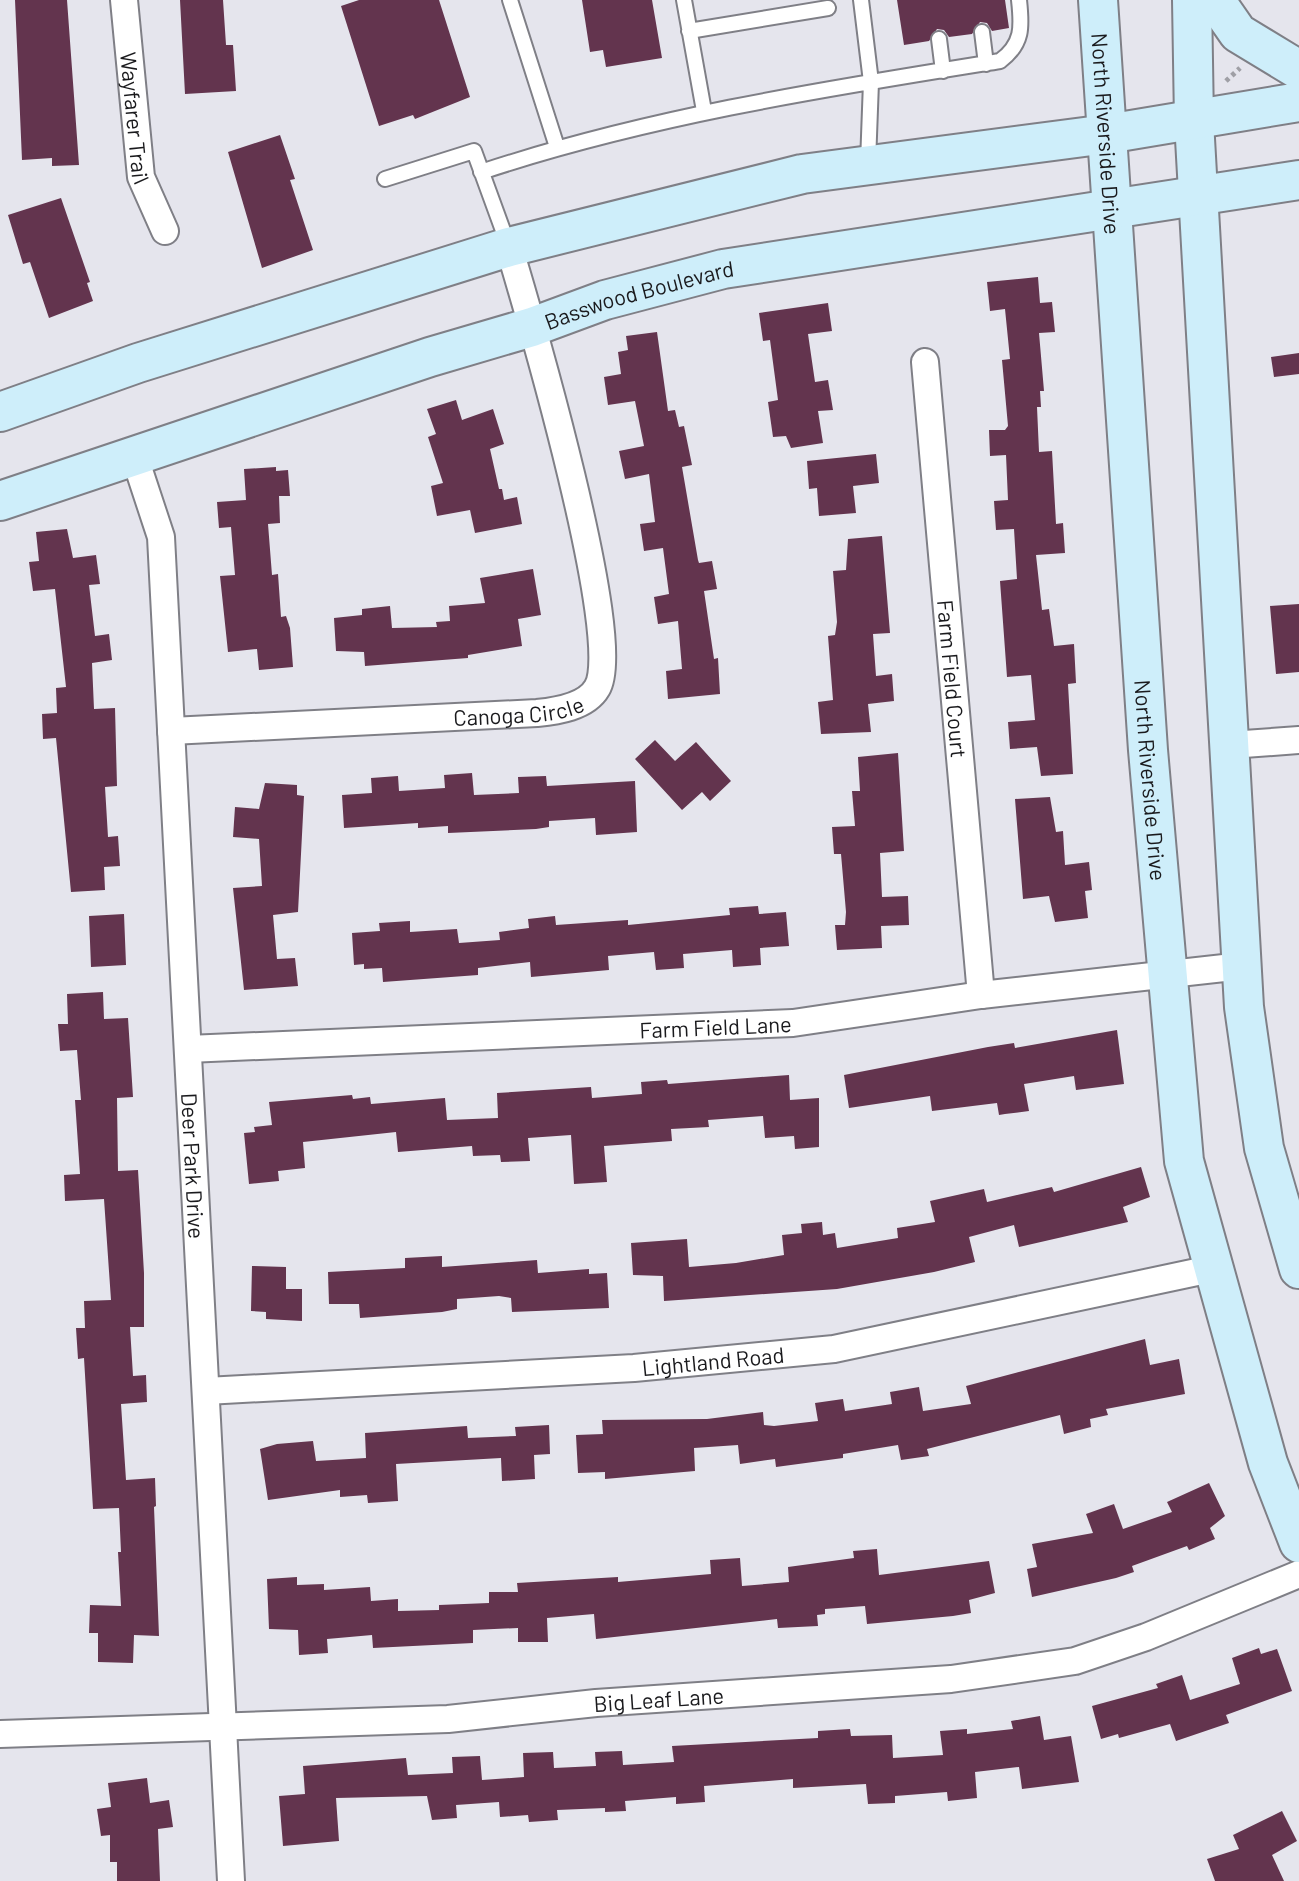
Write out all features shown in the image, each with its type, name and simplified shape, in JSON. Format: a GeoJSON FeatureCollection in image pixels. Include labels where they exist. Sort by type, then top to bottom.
{"type":"FeatureCollection","features":[{"type":"Feature","properties":{"kind":"main road","name":"North Riverside Drive"},"geometry":{"type":"LineString","coordinates":[[1098,0],[1165,975],[1184,1161],[1211,1269],[1268,1463],[1299,1543]]}},
{"type":"Feature","properties":{"kind":"main road"},"geometry":{"type":"LineString","coordinates":[[1192,0],[1194,121],[1242,966],[1264,1148],[1299,1269]]}},
{"type":"Feature","properties":{"kind":"main road"},"geometry":{"type":"LineString","coordinates":[[1215,0],[1238,33],[1299,70]]}},
{"type":"Feature","properties":{"kind":"main road"},"geometry":{"type":"LineString","coordinates":[[0,412],[138,363],[509,247],[802,174],[1107,134],[1299,102]]}},
{"type":"Feature","properties":{"kind":"main road","name":"Basswood Boulevard"},"geometry":{"type":"LineString","coordinates":[[0,501],[430,357],[532,327],[605,300],[723,269],[1299,180]]}},
{"type":"Feature","properties":{"kind":"street","name":"Wayfarer Trail"},"geometry":{"type":"LineString","coordinates":[[124,0],[141,177],[165,231]]}},
{"type":"Feature","properties":{"kind":"street","name":"Canoga Circle"},"geometry":{"type":"LineString","coordinates":[[171,731],[537,713],[565,710],[597,690],[605,669],[590,550],[509,247]]}},
{"type":"Feature","properties":{"kind":"street","name":"Farm Field Court"},"geometry":{"type":"LineString","coordinates":[[925,362],[981,995]]}},
{"type":"Feature","properties":{"kind":"street","name":"Deer Park Drive"},"geometry":{"type":"LineString","coordinates":[[134,455],[161,537],[231,1881]]}},
{"type":"Feature","properties":{"kind":"street"},"geometry":{"type":"LineString","coordinates":[[1230,745],[1299,740]]}},
{"type":"Feature","properties":{"kind":"street","name":"Farm Field Lane"},"geometry":{"type":"LineString","coordinates":[[188,1049],[793,1023],[981,995],[1242,966]]}},
{"type":"Feature","properties":{"kind":"street","name":"Lightland Road"},"geometry":{"type":"LineString","coordinates":[[206,1391],[634,1368],[834,1349],[1211,1269]]}},
{"type":"Feature","properties":{"kind":"street","name":"Big Leaf Lane"},"geometry":{"type":"LineString","coordinates":[[0,1734],[448,1719],[596,1703],[966,1677],[1075,1661],[1146,1637],[1299,1574]]}},
{"type":"Feature","properties":{"kind":"lane"},"geometry":{"type":"LineString","coordinates":[[510,0],[557,147]]}},
{"type":"Feature","properties":{"kind":"lane"},"geometry":{"type":"LineString","coordinates":[[684,0],[704,111]]}},
{"type":"Feature","properties":{"kind":"lane"},"geometry":{"type":"LineString","coordinates":[[861,0],[871,82],[867,164]]}},
{"type":"Feature","properties":{"kind":"lane"},"geometry":{"type":"LineString","coordinates":[[481,172],[557,147],[704,111],[1000,61],[1013,52],[1023,30],[1019,0]]}},
{"type":"Feature","properties":{"kind":"lane"},"geometry":{"type":"LineString","coordinates":[[689,31],[828,8]]}},
{"type":"Feature","properties":{"kind":"lane"},"geometry":{"type":"LineString","coordinates":[[982,32],[986,64]]}},
{"type":"Feature","properties":{"kind":"lane"},"geometry":{"type":"LineString","coordinates":[[939,39],[943,71]]}},
{"type":"Feature","properties":{"kind":"lane"},"geometry":{"type":"LineString","coordinates":[[385,179],[474,151],[509,247]]}},
{"type":"Feature","properties":{"kind":"building"},"geometry":{"type":"Polygon","coordinates":[[[15,0],[67,0],[79,165],[52,166],[52,158],[22,160],[15,0]]]}},
{"type":"Feature","properties":{"kind":"building"},"geometry":{"type":"Polygon","coordinates":[[[180,0],[223,0],[226,45],[233,45],[236,91],[185,94],[180,0]]]}},
{"type":"Feature","properties":{"kind":"building"},"geometry":{"type":"Polygon","coordinates":[[[359,0],[439,0],[470,97],[415,119],[413,115],[379,126],[341,6],[359,0]]]}},
{"type":"Feature","properties":{"kind":"building"},"geometry":{"type":"Polygon","coordinates":[[[582,0],[652,0],[662,58],[606,67],[603,50],[590,52],[582,0]]]}},
{"type":"Feature","properties":{"kind":"building"},"geometry":{"type":"Polygon","coordinates":[[[897,0],[1005,0],[1009,28],[992,31],[987,23],[980,22],[972,34],[949,37],[944,30],[937,29],[929,41],[904,45],[897,0]]]}},
{"type":"Feature","properties":{"kind":"building"},"geometry":{"type":"Polygon","coordinates":[[[280,135],[295,179],[290,180],[313,250],[262,268],[228,152],[280,135]]]}},
{"type":"Feature","properties":{"kind":"building"},"geometry":{"type":"Polygon","coordinates":[[[61,198],[90,282],[87,283],[93,301],[49,318],[30,262],[23,264],[8,215],[61,198]]]}},
{"type":"Feature","properties":{"kind":"building"},"geometry":{"type":"Polygon","coordinates":[[[1038,277],[1040,303],[1052,302],[1055,332],[1039,333],[1044,391],[1040,391],[1041,407],[1037,407],[1039,452],[1052,451],[1056,524],[1063,523],[1065,553],[1036,555],[1042,610],[1049,609],[1054,646],[1074,644],[1076,683],[1068,684],[1073,774],[1041,776],[1037,747],[1010,749],[1008,722],[1035,720],[1031,675],[1007,677],[1000,581],[1017,579],[1014,529],[996,530],[994,501],[1008,500],[1006,455],[990,456],[989,430],[1005,430],[1008,426],[1002,360],[1010,359],[1005,309],[990,311],[987,282],[1038,277]]]}},
{"type":"Feature","properties":{"kind":"building"},"geometry":{"type":"Polygon","coordinates":[[[828,303],[832,331],[808,334],[815,382],[828,380],[833,410],[818,411],[823,443],[791,448],[786,436],[773,437],[768,402],[778,400],[770,340],[763,341],[759,313],[828,303]]]}},
{"type":"Feature","properties":{"kind":"building"},"geometry":{"type":"Polygon","coordinates":[[[657,332],[668,411],[675,410],[679,427],[684,426],[692,465],[682,467],[698,560],[699,563],[712,561],[717,589],[704,591],[714,659],[718,658],[720,694],[668,699],[666,671],[682,669],[678,621],[658,624],[654,597],[669,594],[663,548],[644,551],[640,524],[655,522],[649,474],[625,479],[619,451],[644,446],[635,401],[608,405],[604,377],[621,374],[618,352],[628,350],[626,336],[657,332]]]}},
{"type":"Feature","properties":{"kind":"building"},"geometry":{"type":"Polygon","coordinates":[[[1299,353],[1299,374],[1274,377],[1271,357],[1299,353]]]}},
{"type":"Feature","properties":{"kind":"building"},"geometry":{"type":"Polygon","coordinates":[[[456,400],[462,420],[493,409],[504,444],[490,449],[499,489],[502,489],[504,500],[517,497],[522,524],[475,533],[470,510],[437,516],[431,486],[443,483],[428,437],[436,434],[427,409],[456,400]]]}},
{"type":"Feature","properties":{"kind":"building"},"geometry":{"type":"Polygon","coordinates":[[[876,454],[879,483],[853,486],[856,513],[819,516],[817,488],[809,489],[807,461],[876,454]]]}},
{"type":"Feature","properties":{"kind":"building"},"geometry":{"type":"Polygon","coordinates":[[[276,467],[276,471],[288,470],[290,496],[279,496],[280,523],[268,524],[272,575],[278,574],[281,617],[286,616],[290,628],[293,667],[259,670],[257,649],[228,652],[220,576],[235,575],[231,527],[219,528],[217,502],[246,500],[244,469],[276,467]]]}},
{"type":"Feature","properties":{"kind":"building"},"geometry":{"type":"Polygon","coordinates":[[[67,529],[73,558],[96,555],[100,584],[89,585],[95,636],[109,634],[112,660],[92,663],[94,709],[115,708],[117,786],[105,787],[108,837],[118,836],[120,866],[104,867],[105,890],[71,892],[56,738],[43,739],[42,714],[57,713],[56,688],[66,687],[55,589],[33,591],[29,562],[39,561],[36,532],[67,529]]]}},
{"type":"Feature","properties":{"kind":"building"},"geometry":{"type":"Polygon","coordinates":[[[882,536],[890,633],[873,634],[876,676],[892,674],[894,701],[868,704],[871,732],[821,734],[818,702],[833,700],[828,636],[835,635],[837,622],[833,571],[846,570],[848,539],[882,536]]]}},
{"type":"Feature","properties":{"kind":"building"},"geometry":{"type":"Polygon","coordinates":[[[533,569],[541,615],[518,619],[522,646],[468,655],[468,658],[365,666],[364,652],[336,651],[334,618],[362,615],[362,609],[390,606],[392,628],[437,627],[436,622],[450,621],[449,606],[485,603],[480,578],[533,569]]]}},
{"type":"Feature","properties":{"kind":"building"},"geometry":{"type":"Polygon","coordinates":[[[1299,604],[1299,672],[1276,674],[1270,606],[1299,604]]]}},
{"type":"Feature","properties":{"kind":"building"},"geometry":{"type":"Polygon","coordinates":[[[655,740],[675,761],[696,742],[731,781],[710,801],[702,792],[682,810],[635,759],[655,740]]]}},
{"type":"Feature","properties":{"kind":"building"},"geometry":{"type":"Polygon","coordinates":[[[898,753],[904,851],[880,853],[882,897],[908,896],[909,925],[881,926],[882,948],[837,950],[835,925],[845,925],[846,912],[841,854],[834,854],[832,827],[855,826],[852,791],[860,791],[858,757],[898,753]]]}},
{"type":"Feature","properties":{"kind":"building"},"geometry":{"type":"Polygon","coordinates":[[[472,773],[474,795],[519,793],[518,777],[546,776],[547,786],[635,781],[637,832],[596,835],[595,818],[549,821],[549,827],[536,829],[448,833],[448,826],[418,828],[418,823],[344,828],[342,795],[372,793],[371,778],[398,776],[399,791],[445,788],[444,775],[472,773]]]}},
{"type":"Feature","properties":{"kind":"building"},"geometry":{"type":"Polygon","coordinates":[[[265,783],[297,785],[297,795],[304,796],[298,912],[273,915],[277,959],[295,958],[298,986],[244,990],[233,888],[262,886],[259,839],[233,837],[235,807],[259,809],[265,783]]]}},
{"type":"Feature","properties":{"kind":"building"},"geometry":{"type":"Polygon","coordinates":[[[1050,797],[1056,832],[1063,831],[1065,865],[1089,862],[1092,890],[1085,891],[1088,918],[1055,922],[1049,896],[1023,899],[1015,799],[1050,797]]]}},
{"type":"Feature","properties":{"kind":"building"},"geometry":{"type":"Polygon","coordinates":[[[758,906],[759,914],[786,912],[789,946],[760,948],[761,965],[733,967],[732,950],[683,954],[684,968],[656,970],[654,952],[608,956],[609,970],[531,977],[530,962],[478,968],[478,975],[383,982],[382,968],[364,969],[364,964],[354,965],[352,933],[380,931],[379,923],[410,921],[410,932],[457,929],[459,943],[500,940],[499,932],[529,928],[528,919],[555,916],[556,925],[628,920],[628,925],[730,915],[729,908],[758,906]]]}},
{"type":"Feature","properties":{"kind":"building"},"geometry":{"type":"Polygon","coordinates":[[[124,914],[126,965],[91,967],[89,916],[124,914]]]}},
{"type":"Feature","properties":{"kind":"building"},"geometry":{"type":"Polygon","coordinates":[[[103,992],[104,1019],[128,1018],[133,1097],[117,1098],[118,1171],[138,1170],[144,1273],[144,1327],[130,1327],[133,1376],[146,1375],[147,1402],[121,1404],[126,1480],[155,1478],[159,1636],[134,1635],[133,1663],[98,1662],[98,1633],[89,1633],[90,1605],[121,1606],[118,1552],[121,1552],[119,1508],[93,1509],[84,1358],[78,1359],[76,1328],[85,1328],[84,1301],[111,1300],[104,1199],[65,1201],[64,1175],[80,1174],[75,1100],[81,1100],[77,1050],[60,1051],[58,1024],[68,1024],[67,994],[103,992]]]}},
{"type":"Feature","properties":{"kind":"building"},"geometry":{"type":"Polygon","coordinates":[[[1117,1030],[1124,1084],[1076,1090],[1074,1076],[1024,1084],[1029,1111],[999,1115],[997,1103],[932,1111],[930,1096],[849,1108],[844,1075],[988,1047],[1014,1043],[1015,1048],[1117,1030]]]}},
{"type":"Feature","properties":{"kind":"building"},"geometry":{"type":"Polygon","coordinates":[[[789,1075],[790,1100],[819,1098],[819,1147],[795,1149],[794,1136],[765,1138],[763,1116],[708,1120],[709,1127],[671,1129],[672,1141],[604,1146],[607,1182],[574,1184],[571,1135],[528,1138],[530,1161],[501,1162],[500,1155],[473,1156],[472,1146],[398,1152],[396,1132],[303,1142],[305,1168],[278,1171],[279,1181],[249,1184],[244,1133],[255,1132],[254,1127],[272,1125],[269,1102],[352,1095],[353,1099],[370,1097],[371,1104],[445,1098],[447,1120],[498,1118],[497,1093],[591,1087],[592,1098],[642,1094],[641,1082],[667,1080],[668,1084],[789,1075]]]}},
{"type":"Feature","properties":{"kind":"building"},"geometry":{"type":"Polygon","coordinates":[[[1141,1167],[1150,1197],[1123,1207],[1128,1222],[1019,1247],[1014,1225],[969,1237],[975,1262],[934,1272],[837,1289],[664,1301],[663,1276],[633,1275],[631,1243],[687,1239],[689,1267],[736,1263],[784,1255],[782,1235],[802,1233],[801,1224],[822,1222],[823,1235],[835,1233],[837,1248],[898,1238],[897,1228],[935,1222],[930,1201],[984,1189],[987,1202],[1052,1187],[1054,1192],[1141,1167]]]}},
{"type":"Feature","properties":{"kind":"building"},"geometry":{"type":"Polygon","coordinates":[[[442,1256],[442,1267],[537,1260],[538,1273],[589,1269],[589,1274],[607,1273],[609,1308],[512,1312],[511,1298],[499,1296],[457,1299],[457,1309],[442,1312],[360,1318],[359,1304],[329,1304],[328,1272],[405,1268],[405,1258],[442,1256]]]}},
{"type":"Feature","properties":{"kind":"building"},"geometry":{"type":"Polygon","coordinates":[[[252,1266],[286,1267],[286,1289],[302,1289],[302,1321],[266,1319],[266,1312],[251,1311],[252,1266]]]}},
{"type":"Feature","properties":{"kind":"building"},"geometry":{"type":"Polygon","coordinates":[[[1145,1339],[1150,1365],[1179,1359],[1185,1394],[1106,1409],[1108,1415],[1090,1419],[1091,1427],[1064,1434],[1060,1415],[927,1449],[929,1456],[901,1460],[898,1445],[843,1454],[843,1458],[776,1467],[775,1459],[740,1464],[738,1445],[694,1448],[695,1471],[605,1479],[605,1472],[578,1473],[576,1435],[603,1434],[602,1420],[707,1419],[763,1412],[764,1425],[774,1426],[818,1421],[815,1403],[843,1399],[845,1411],[892,1404],[890,1392],[919,1387],[923,1411],[971,1404],[966,1386],[1145,1339]]]}},
{"type":"Feature","properties":{"kind":"building"},"geometry":{"type":"Polygon","coordinates":[[[549,1425],[550,1454],[534,1455],[535,1479],[502,1481],[501,1458],[396,1464],[398,1501],[368,1503],[367,1495],[340,1497],[340,1490],[268,1500],[260,1449],[277,1444],[313,1441],[316,1461],[366,1458],[365,1433],[467,1426],[468,1438],[516,1436],[515,1427],[549,1425]]]}},
{"type":"Feature","properties":{"kind":"building"},"geometry":{"type":"Polygon","coordinates":[[[1209,1483],[1225,1516],[1210,1528],[1215,1539],[1189,1550],[1187,1546],[1132,1566],[1134,1572],[1116,1578],[1032,1597],[1027,1569],[1037,1567],[1032,1544],[1093,1533],[1086,1514],[1114,1504],[1123,1529],[1172,1512],[1167,1502],[1209,1483]]]}},
{"type":"Feature","properties":{"kind":"building"},"geometry":{"type":"Polygon","coordinates":[[[877,1549],[879,1575],[989,1561],[995,1593],[969,1600],[971,1613],[867,1624],[865,1606],[825,1609],[825,1614],[817,1615],[818,1626],[778,1628],[777,1619],[596,1639],[594,1614],[547,1618],[548,1642],[518,1642],[518,1628],[473,1630],[473,1643],[373,1648],[372,1635],[327,1639],[328,1653],[299,1655],[298,1630],[269,1629],[267,1579],[297,1577],[297,1585],[324,1584],[324,1590],[370,1587],[371,1601],[398,1599],[398,1611],[439,1610],[439,1605],[489,1603],[489,1592],[518,1592],[517,1583],[618,1577],[618,1582],[711,1574],[710,1560],[740,1558],[742,1586],[789,1582],[788,1567],[854,1558],[853,1551],[877,1549]]]}},
{"type":"Feature","properties":{"kind":"building"},"geometry":{"type":"Polygon","coordinates":[[[1259,1648],[1261,1654],[1277,1649],[1292,1691],[1226,1715],[1229,1723],[1176,1741],[1170,1724],[1119,1738],[1118,1734],[1101,1739],[1092,1706],[1158,1688],[1156,1684],[1182,1675],[1190,1700],[1240,1684],[1232,1658],[1259,1648]]]}},
{"type":"Feature","properties":{"kind":"building"},"geometry":{"type":"Polygon","coordinates":[[[1040,1716],[1044,1740],[1071,1736],[1079,1782],[1022,1789],[1019,1767],[975,1772],[977,1798],[948,1801],[947,1792],[895,1796],[895,1803],[868,1804],[866,1784],[793,1788],[793,1779],[704,1786],[705,1802],[676,1804],[676,1797],[625,1801],[626,1811],[605,1812],[605,1808],[557,1810],[558,1820],[529,1822],[528,1815],[500,1817],[499,1802],[456,1805],[457,1818],[432,1820],[427,1796],[336,1798],[339,1841],[283,1846],[279,1796],[305,1794],[303,1766],[406,1758],[408,1775],[453,1773],[452,1757],[480,1756],[482,1780],[524,1777],[523,1753],[553,1752],[554,1768],[596,1766],[595,1752],[622,1751],[623,1765],[674,1762],[672,1746],[818,1738],[818,1731],[850,1729],[851,1736],[892,1735],[893,1758],[943,1755],[940,1731],[967,1729],[967,1734],[1013,1729],[1011,1721],[1040,1716]]]}},
{"type":"Feature","properties":{"kind":"building"},"geometry":{"type":"Polygon","coordinates":[[[147,1778],[150,1803],[169,1800],[173,1827],[158,1829],[160,1881],[117,1881],[117,1862],[110,1862],[110,1835],[101,1836],[97,1809],[111,1807],[108,1783],[147,1778]]]}},
{"type":"Feature","properties":{"kind":"building"},"geometry":{"type":"Polygon","coordinates":[[[1282,1811],[1297,1841],[1272,1855],[1284,1881],[1215,1881],[1207,1859],[1239,1849],[1233,1835],[1282,1811]]]}}]}
